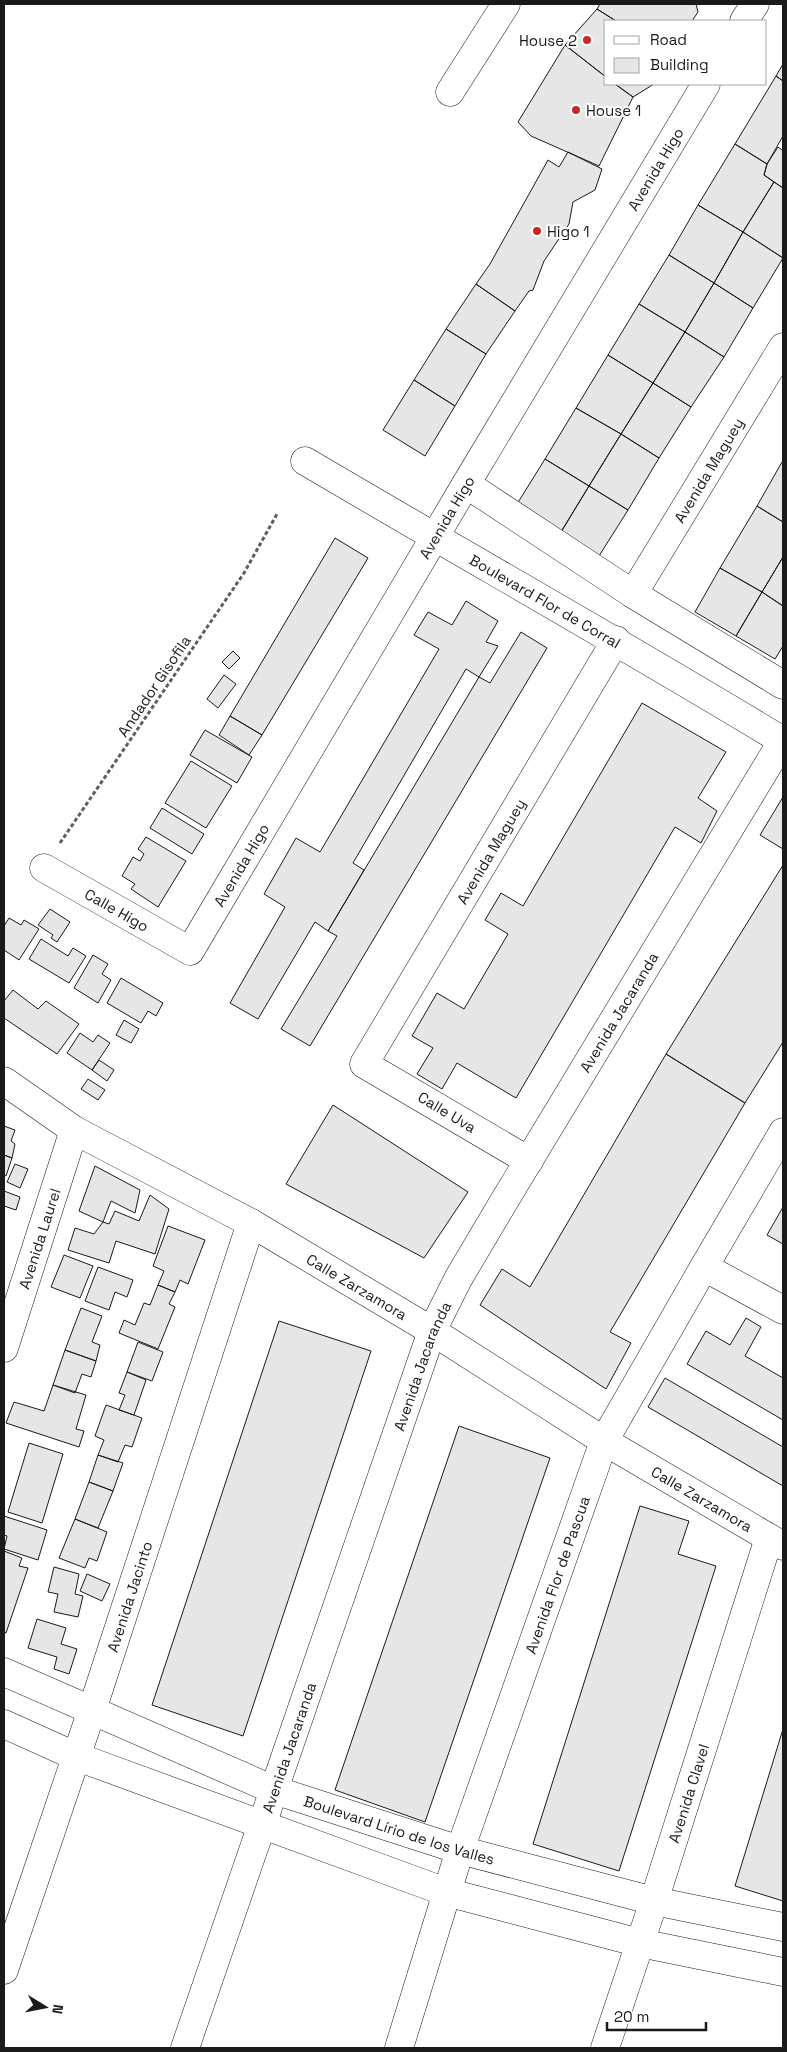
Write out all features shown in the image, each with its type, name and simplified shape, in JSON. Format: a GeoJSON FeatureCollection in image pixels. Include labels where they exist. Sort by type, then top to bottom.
{"type":"FeatureCollection","features":[{"type":"Feature","properties":{"kind":"street"},"geometry":{"type":"LineString","coordinates":[[450,92],[506,4]]}},
{"type":"Feature","properties":{"kind":"street"},"geometry":{"type":"LineString","coordinates":[[745,20],[754,4]]}},
{"type":"Feature","properties":{"kind":"street","name":"Avenida Higo"},"geometry":{"type":"LineString","coordinates":[[190,952],[434,537],[705,85]]}},
{"type":"Feature","properties":{"kind":"street","name":"Avenida Maguey"},"geometry":{"type":"LineString","coordinates":[[633,594],[783,347]]}},
{"type":"Feature","properties":{"kind":"street","name":"Boulevard Flor de Corral"},"geometry":{"type":"LineString","coordinates":[[305,461],[434,537],[616,640],[783,740]]}},
{"type":"Feature","properties":{"kind":"street"},"geometry":{"type":"LineString","coordinates":[[466,484],[633,594],[783,685]]}},
{"type":"Feature","properties":{"kind":"street","name":"Avenida Maguey"},"geometry":{"type":"LineString","coordinates":[[364,1064],[616,640]]}},
{"type":"Feature","properties":{"kind":"street","name":"Avenida Jacaranda"},"geometry":{"type":"LineString","coordinates":[[185,2048],[432,1331],[458,1279],[783,740]]}},
{"type":"Feature","properties":{"kind":"street","name":"Calle Higo"},"geometry":{"type":"LineString","coordinates":[[44,868],[190,952]]}},
{"type":"Feature","properties":{"kind":"street","name":"Calle Uva"},"geometry":{"type":"LineString","coordinates":[[364,1064],[529,1161]]}},
{"type":"Feature","properties":{"kind":"street","name":"Calle Zarzamora"},"geometry":{"type":"LineString","coordinates":[[4,1081],[74,1130],[251,1222],[432,1331],[604,1441],[776,1542]]}},
{"type":"Feature","properties":{"kind":"street","name":"Avenida Laurel"},"geometry":{"type":"LineString","coordinates":[[4,1348],[74,1130]]}},
{"type":"Feature","properties":{"kind":"street","name":"Avenida Flor de Pascua"},"geometry":{"type":"LineString","coordinates":[[399,2048],[460,1850],[604,1441],[783,1132]]}},
{"type":"Feature","properties":{"kind":"street","name":"Avenida Jacinto"},"geometry":{"type":"LineString","coordinates":[[4,1970],[92,1710],[251,1222]]}},
{"type":"Feature","properties":{"kind":"street"},"geometry":{"type":"LineString","coordinates":[[704,1267],[783,1310]]}},
{"type":"Feature","properties":{"kind":"street","name":"Avenida Clavel"},"geometry":{"type":"LineString","coordinates":[[605,2048],[776,1542]]}},
{"type":"Feature","properties":{"kind":"street","name":"Boulevard Lírio de los Valles"},"geometry":{"type":"LineString","coordinates":[[4,1672],[274,1790],[460,1850],[654,1901],[783,1927]]}},
{"type":"Feature","properties":{"kind":"street"},"geometry":{"type":"LineString","coordinates":[[4,1724],[75,1756],[446,1892],[640,1943],[783,1972]]}},
{"type":"Feature","properties":{"kind":"path","name":"Andador Gisofila"},"geometry":{"type":"LineString","coordinates":[[44,868],[244,574],[277,514]]}},
{"type":"Feature","properties":{"kind":"building"},"geometry":{"type":"Polygon","coordinates":[[[600,4],[696,4],[698,12],[693,20],[614,20],[597,9],[600,4]]]}},
{"type":"Feature","properties":{"kind":"building","name":"House 2"},"geometry":{"type":"Polygon","coordinates":[[[597,9],[614,20],[604,20],[604,75],[565,45],[597,9]]]}},
{"type":"Feature","properties":{"kind":"building","name":"House 1"},"geometry":{"type":"Polygon","coordinates":[[[565,45],[604,75],[604,85],[616,85],[633,97],[599,166],[531,136],[518,122],[565,45]]]}},
{"type":"Feature","properties":{"kind":"building"},"geometry":{"type":"Polygon","coordinates":[[[783,64],[783,81],[776,76],[783,64]]]}},
{"type":"Feature","properties":{"kind":"building"},"geometry":{"type":"Polygon","coordinates":[[[776,76],[783,81],[783,136],[767,164],[735,144],[776,76]]]}},
{"type":"Feature","properties":{"kind":"building"},"geometry":{"type":"Polygon","coordinates":[[[616,85],[652,85],[633,97],[616,85]]]}},
{"type":"Feature","properties":{"kind":"building"},"geometry":{"type":"Polygon","coordinates":[[[735,144],[767,164],[764,175],[774,182],[743,232],[698,205],[735,144]]]}},
{"type":"Feature","properties":{"kind":"building"},"geometry":{"type":"Polygon","coordinates":[[[778,147],[783,151],[783,188],[764,175],[767,164],[778,147]]]}},
{"type":"Feature","properties":{"kind":"building","name":"Higo 1"},"geometry":{"type":"Polygon","coordinates":[[[568,152],[602,169],[595,190],[573,202],[569,224],[544,261],[533,290],[529,291],[515,311],[476,284],[490,264],[548,160],[559,167],[568,152]]]}},
{"type":"Feature","properties":{"kind":"building"},"geometry":{"type":"Polygon","coordinates":[[[774,182],[783,188],[783,258],[743,232],[774,182]]]}},
{"type":"Feature","properties":{"kind":"building"},"geometry":{"type":"Polygon","coordinates":[[[698,205],[743,232],[714,283],[669,255],[698,205]]]}},
{"type":"Feature","properties":{"kind":"building"},"geometry":{"type":"Polygon","coordinates":[[[743,232],[783,258],[753,308],[714,283],[743,232]]]}},
{"type":"Feature","properties":{"kind":"building"},"geometry":{"type":"Polygon","coordinates":[[[669,255],[714,283],[685,332],[639,304],[669,255]]]}},
{"type":"Feature","properties":{"kind":"building"},"geometry":{"type":"Polygon","coordinates":[[[714,283],[753,308],[724,357],[685,332],[714,283]]]}},
{"type":"Feature","properties":{"kind":"building"},"geometry":{"type":"Polygon","coordinates":[[[476,284],[515,311],[486,354],[446,329],[476,284]]]}},
{"type":"Feature","properties":{"kind":"building"},"geometry":{"type":"Polygon","coordinates":[[[639,304],[685,332],[653,383],[608,355],[639,304]]]}},
{"type":"Feature","properties":{"kind":"building"},"geometry":{"type":"Polygon","coordinates":[[[446,329],[486,354],[455,406],[414,380],[446,329]]]}},
{"type":"Feature","properties":{"kind":"building"},"geometry":{"type":"Polygon","coordinates":[[[685,332],[724,357],[691,407],[653,383],[685,332]]]}},
{"type":"Feature","properties":{"kind":"building"},"geometry":{"type":"Polygon","coordinates":[[[608,355],[653,383],[621,434],[576,408],[608,355]]]}},
{"type":"Feature","properties":{"kind":"building"},"geometry":{"type":"Polygon","coordinates":[[[414,380],[455,406],[425,456],[383,430],[414,380]]]}},
{"type":"Feature","properties":{"kind":"building"},"geometry":{"type":"Polygon","coordinates":[[[653,383],[691,407],[659,458],[621,434],[653,383]]]}},
{"type":"Feature","properties":{"kind":"building"},"geometry":{"type":"Polygon","coordinates":[[[576,408],[621,434],[589,486],[545,459],[576,408]]]}},
{"type":"Feature","properties":{"kind":"building"},"geometry":{"type":"Polygon","coordinates":[[[621,434],[659,458],[628,510],[589,486],[621,434]]]}},
{"type":"Feature","properties":{"kind":"building"},"geometry":{"type":"Polygon","coordinates":[[[545,459],[589,486],[561,532],[517,504],[545,459]]]}},
{"type":"Feature","properties":{"kind":"building"},"geometry":{"type":"Polygon","coordinates":[[[783,463],[783,522],[757,506],[783,463]]]}},
{"type":"Feature","properties":{"kind":"building"},"geometry":{"type":"Polygon","coordinates":[[[589,486],[628,510],[599,556],[561,532],[589,486]]]}},
{"type":"Feature","properties":{"kind":"building"},"geometry":{"type":"Polygon","coordinates":[[[757,506],[783,522],[783,557],[762,592],[720,568],[757,506]]]}},
{"type":"Feature","properties":{"kind":"building"},"geometry":{"type":"Polygon","coordinates":[[[335,538],[368,558],[262,735],[230,716],[335,538]]]}},
{"type":"Feature","properties":{"kind":"building"},"geometry":{"type":"Polygon","coordinates":[[[783,557],[783,606],[762,592],[783,557]]]}},
{"type":"Feature","properties":{"kind":"building"},"geometry":{"type":"Polygon","coordinates":[[[720,568],[762,592],[736,636],[695,612],[720,568]]]}},
{"type":"Feature","properties":{"kind":"building"},"geometry":{"type":"Polygon","coordinates":[[[762,592],[783,606],[783,646],[775,659],[736,636],[762,592]]]}},
{"type":"Feature","properties":{"kind":"building"},"geometry":{"type":"Polygon","coordinates":[[[466,601],[498,621],[486,642],[498,646],[479,677],[466,669],[353,863],[364,870],[328,931],[315,922],[258,1019],[230,1003],[285,907],[264,894],[296,838],[320,852],[439,649],[414,635],[428,612],[452,625],[466,601]]]}},
{"type":"Feature","properties":{"kind":"building"},"geometry":{"type":"Polygon","coordinates":[[[521,632],[547,648],[310,1046],[281,1029],[337,936],[328,931],[479,677],[490,683],[521,632]]]}},
{"type":"Feature","properties":{"kind":"building"},"geometry":{"type":"Polygon","coordinates":[[[233,651],[240,658],[229,669],[222,662],[233,651]]]}},
{"type":"Feature","properties":{"kind":"building"},"geometry":{"type":"Polygon","coordinates":[[[224,675],[236,684],[218,708],[207,699],[224,675]]]}},
{"type":"Feature","properties":{"kind":"building"},"geometry":{"type":"Polygon","coordinates":[[[642,703],[726,752],[698,798],[717,811],[701,843],[675,827],[516,1098],[457,1063],[442,1089],[417,1074],[433,1048],[412,1036],[437,993],[464,1009],[508,934],[485,920],[501,893],[523,906],[642,703]]]}},
{"type":"Feature","properties":{"kind":"building"},"geometry":{"type":"Polygon","coordinates":[[[230,716],[262,735],[249,755],[219,735],[230,716]]]}},
{"type":"Feature","properties":{"kind":"building"},"geometry":{"type":"Polygon","coordinates":[[[205,730],[252,757],[237,783],[190,755],[205,730]]]}},
{"type":"Feature","properties":{"kind":"building"},"geometry":{"type":"Polygon","coordinates":[[[191,761],[232,786],[206,828],[165,803],[191,761]]]}},
{"type":"Feature","properties":{"kind":"building"},"geometry":{"type":"Polygon","coordinates":[[[783,797],[783,849],[760,835],[783,797]]]}},
{"type":"Feature","properties":{"kind":"building"},"geometry":{"type":"Polygon","coordinates":[[[162,808],[204,834],[192,854],[150,828],[162,808]]]}},
{"type":"Feature","properties":{"kind":"building"},"geometry":{"type":"Polygon","coordinates":[[[146,837],[186,861],[158,907],[131,889],[135,884],[122,876],[133,857],[140,861],[144,854],[138,849],[146,837]]]}},
{"type":"Feature","properties":{"kind":"building"},"geometry":{"type":"Polygon","coordinates":[[[783,865],[783,1042],[745,1103],[666,1054],[783,865]]]}},
{"type":"Feature","properties":{"kind":"building"},"geometry":{"type":"Polygon","coordinates":[[[50,909],[70,922],[57,942],[51,938],[53,935],[38,925],[50,909]]]}},
{"type":"Feature","properties":{"kind":"building"},"geometry":{"type":"Polygon","coordinates":[[[9,918],[21,925],[24,920],[39,929],[19,960],[4,950],[4,926],[9,918]]]}},
{"type":"Feature","properties":{"kind":"building"},"geometry":{"type":"Polygon","coordinates":[[[41,939],[68,956],[73,948],[86,956],[69,983],[29,959],[41,939]]]}},
{"type":"Feature","properties":{"kind":"building"},"geometry":{"type":"Polygon","coordinates":[[[93,955],[108,964],[102,974],[111,980],[98,1003],[74,988],[93,955]]]}},
{"type":"Feature","properties":{"kind":"building"},"geometry":{"type":"Polygon","coordinates":[[[121,978],[163,1003],[156,1016],[148,1011],[141,1023],[107,1003],[121,978]]]}},
{"type":"Feature","properties":{"kind":"building"},"geometry":{"type":"Polygon","coordinates":[[[13,990],[38,1009],[46,1001],[79,1024],[57,1054],[4,1018],[4,1001],[13,990]]]}},
{"type":"Feature","properties":{"kind":"building"},"geometry":{"type":"Polygon","coordinates":[[[124,1020],[139,1029],[131,1043],[116,1035],[124,1020]]]}},
{"type":"Feature","properties":{"kind":"building"},"geometry":{"type":"Polygon","coordinates":[[[80,1033],[93,1042],[98,1035],[110,1043],[92,1070],[67,1053],[80,1033]]]}},
{"type":"Feature","properties":{"kind":"building"},"geometry":{"type":"Polygon","coordinates":[[[666,1054],[745,1103],[610,1332],[631,1343],[606,1389],[480,1305],[502,1269],[530,1287],[666,1054]]]}},
{"type":"Feature","properties":{"kind":"building"},"geometry":{"type":"Polygon","coordinates":[[[99,1060],[114,1070],[107,1081],[92,1070],[99,1060]]]}},
{"type":"Feature","properties":{"kind":"building"},"geometry":{"type":"Polygon","coordinates":[[[88,1079],[105,1090],[98,1100],[81,1089],[88,1079]]]}},
{"type":"Feature","properties":{"kind":"building"},"geometry":{"type":"Polygon","coordinates":[[[333,1105],[468,1192],[424,1258],[286,1184],[333,1105]]]}},
{"type":"Feature","properties":{"kind":"building"},"geometry":{"type":"Polygon","coordinates":[[[4,1126],[15,1130],[11,1141],[15,1144],[12,1158],[4,1155],[4,1126]]]}},
{"type":"Feature","properties":{"kind":"building"},"geometry":{"type":"Polygon","coordinates":[[[4,1155],[12,1158],[6,1176],[4,1175],[4,1155]]]}},
{"type":"Feature","properties":{"kind":"building"},"geometry":{"type":"Polygon","coordinates":[[[15,1164],[28,1169],[20,1188],[7,1182],[15,1164]]]}},
{"type":"Feature","properties":{"kind":"building"},"geometry":{"type":"Polygon","coordinates":[[[95,1166],[140,1190],[135,1213],[111,1201],[103,1222],[79,1211],[95,1166]]]}},
{"type":"Feature","properties":{"kind":"building"},"geometry":{"type":"Polygon","coordinates":[[[4,1191],[20,1197],[16,1210],[4,1206],[4,1191]]]}},
{"type":"Feature","properties":{"kind":"building"},"geometry":{"type":"Polygon","coordinates":[[[150,1195],[169,1209],[155,1254],[116,1241],[109,1263],[68,1250],[75,1228],[94,1234],[103,1222],[109,1224],[115,1211],[139,1221],[150,1195]]]}},
{"type":"Feature","properties":{"kind":"building"},"geometry":{"type":"Polygon","coordinates":[[[783,1207],[783,1244],[767,1235],[783,1207]]]}},
{"type":"Feature","properties":{"kind":"building"},"geometry":{"type":"Polygon","coordinates":[[[168,1226],[205,1240],[188,1284],[180,1280],[175,1292],[158,1285],[164,1271],[153,1266],[168,1226]]]}},
{"type":"Feature","properties":{"kind":"building"},"geometry":{"type":"Polygon","coordinates":[[[64,1255],[93,1266],[80,1298],[51,1287],[64,1255]]]}},
{"type":"Feature","properties":{"kind":"building"},"geometry":{"type":"Polygon","coordinates":[[[98,1267],[133,1280],[127,1297],[115,1292],[109,1310],[85,1301],[98,1267]]]}},
{"type":"Feature","properties":{"kind":"building"},"geometry":{"type":"Polygon","coordinates":[[[158,1285],[175,1292],[169,1304],[175,1307],[158,1349],[119,1333],[124,1320],[135,1325],[144,1303],[150,1305],[158,1285]]]}},
{"type":"Feature","properties":{"kind":"building"},"geometry":{"type":"Polygon","coordinates":[[[81,1308],[102,1316],[92,1342],[100,1345],[96,1361],[65,1350],[81,1308]]]}},
{"type":"Feature","properties":{"kind":"building"},"geometry":{"type":"Polygon","coordinates":[[[746,1318],[761,1327],[745,1356],[783,1378],[783,1420],[687,1364],[706,1331],[730,1345],[746,1318]]]}},
{"type":"Feature","properties":{"kind":"building"},"geometry":{"type":"Polygon","coordinates":[[[279,1321],[371,1351],[243,1736],[152,1705],[279,1321]]]}},
{"type":"Feature","properties":{"kind":"building"},"geometry":{"type":"Polygon","coordinates":[[[138,1342],[163,1352],[152,1381],[127,1372],[138,1342]]]}},
{"type":"Feature","properties":{"kind":"building"},"geometry":{"type":"Polygon","coordinates":[[[65,1350],[96,1361],[91,1377],[82,1374],[75,1393],[53,1385],[65,1350]]]}},
{"type":"Feature","properties":{"kind":"building"},"geometry":{"type":"Polygon","coordinates":[[[127,1372],[146,1380],[134,1415],[119,1410],[125,1395],[119,1393],[127,1372]]]}},
{"type":"Feature","properties":{"kind":"building"},"geometry":{"type":"Polygon","coordinates":[[[665,1378],[783,1447],[783,1486],[648,1407],[665,1378]]]}},
{"type":"Feature","properties":{"kind":"building"},"geometry":{"type":"Polygon","coordinates":[[[53,1385],[86,1395],[76,1429],[84,1431],[79,1447],[6,1423],[14,1402],[44,1411],[53,1385]]]}},
{"type":"Feature","properties":{"kind":"building"},"geometry":{"type":"Polygon","coordinates":[[[106,1405],[142,1418],[132,1447],[125,1445],[118,1462],[98,1455],[104,1440],[95,1436],[106,1405]]]}},
{"type":"Feature","properties":{"kind":"building"},"geometry":{"type":"Polygon","coordinates":[[[459,1426],[550,1458],[425,1822],[335,1790],[459,1426]]]}},
{"type":"Feature","properties":{"kind":"building"},"geometry":{"type":"Polygon","coordinates":[[[29,1443],[63,1454],[42,1523],[8,1512],[29,1443]]]}},
{"type":"Feature","properties":{"kind":"building"},"geometry":{"type":"Polygon","coordinates":[[[98,1455],[123,1463],[113,1491],[89,1482],[98,1455]]]}},
{"type":"Feature","properties":{"kind":"building"},"geometry":{"type":"Polygon","coordinates":[[[89,1482],[113,1491],[98,1528],[75,1519],[89,1482]]]}},
{"type":"Feature","properties":{"kind":"building"},"geometry":{"type":"Polygon","coordinates":[[[640,1506],[689,1521],[678,1554],[716,1566],[619,1871],[533,1844],[640,1506]]]}},
{"type":"Feature","properties":{"kind":"building"},"geometry":{"type":"Polygon","coordinates":[[[4,1516],[47,1530],[38,1560],[4,1549],[7,1536],[4,1535],[4,1516]]]}},
{"type":"Feature","properties":{"kind":"building"},"geometry":{"type":"Polygon","coordinates":[[[75,1519],[107,1532],[97,1561],[89,1558],[85,1568],[59,1558],[75,1519]]]}},
{"type":"Feature","properties":{"kind":"building"},"geometry":{"type":"Polygon","coordinates":[[[4,1551],[22,1558],[19,1566],[28,1568],[6,1633],[4,1632],[4,1551]]]}},
{"type":"Feature","properties":{"kind":"building"},"geometry":{"type":"Polygon","coordinates":[[[54,1567],[79,1574],[75,1594],[83,1596],[78,1617],[54,1612],[58,1594],[48,1592],[54,1567]]]}},
{"type":"Feature","properties":{"kind":"building"},"geometry":{"type":"Polygon","coordinates":[[[87,1574],[110,1584],[102,1601],[80,1591],[87,1574]]]}},
{"type":"Feature","properties":{"kind":"building"},"geometry":{"type":"Polygon","coordinates":[[[37,1619],[66,1628],[61,1644],[77,1649],[69,1674],[54,1669],[57,1657],[28,1648],[37,1619]]]}},
{"type":"Feature","properties":{"kind":"building"},"geometry":{"type":"Polygon","coordinates":[[[783,1729],[783,1901],[735,1886],[783,1729]]]}},
{"type":"Feature","properties":{"kind":"place","name":"House 2"},"geometry":{"type":"Point","coordinates":[587,40]}},
{"type":"Feature","properties":{"kind":"place","name":"House 1"},"geometry":{"type":"Point","coordinates":[576,110]}},
{"type":"Feature","properties":{"kind":"place","name":"Higo 1"},"geometry":{"type":"Point","coordinates":[537,231]}}]}
